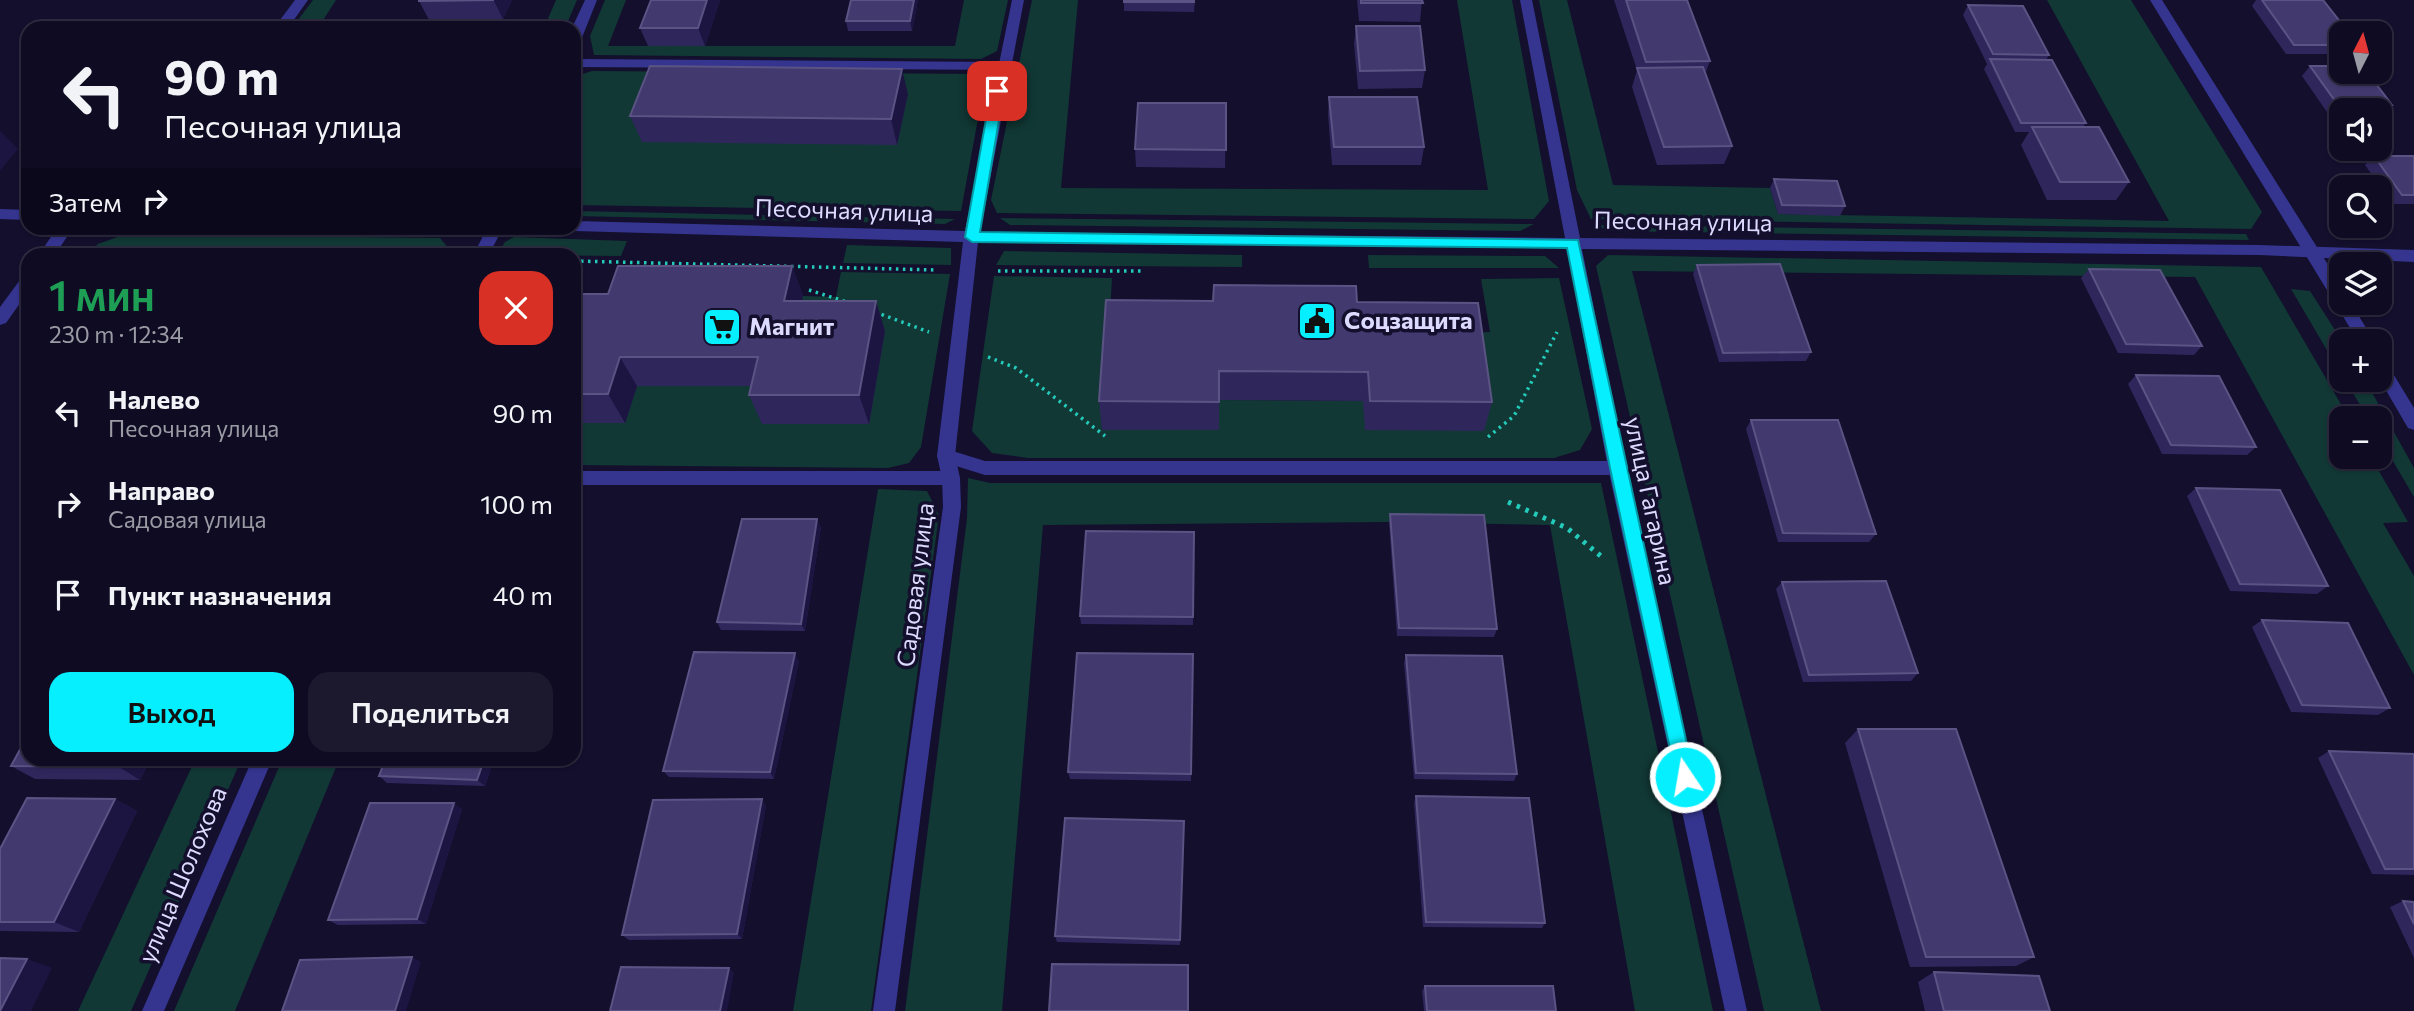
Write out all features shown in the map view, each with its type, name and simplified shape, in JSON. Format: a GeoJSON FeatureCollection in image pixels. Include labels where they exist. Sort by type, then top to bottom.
{"type":"FeatureCollection","features":[{"type":"Feature","properties":{"kind":"street"},"geometry":{"type":"LineString","coordinates":[[286,21],[302,0]]}},
{"type":"Feature","properties":{"kind":"street"},"geometry":{"type":"LineString","coordinates":[[581,24],[591,0]]}},
{"type":"Feature","properties":{"kind":"street","name":"Садовая улица"},"geometry":{"type":"LineString","coordinates":[[884,1011],[952,507],[951,478],[946,456],[972,237],[1002,66],[1018,0]]}},
{"type":"Feature","properties":{"kind":"street","name":"улица Гагарина"},"geometry":{"type":"LineString","coordinates":[[1526,0],[1617,468],[1737,1011]]}},
{"type":"Feature","properties":{"kind":"street"},"geometry":{"type":"LineString","coordinates":[[2156,0],[2329,279]]}},
{"type":"Feature","properties":{"kind":"street"},"geometry":{"type":"LineString","coordinates":[[581,63],[1002,66]]}},
{"type":"Feature","properties":{"kind":"street"},"geometry":{"type":"LineString","coordinates":[[0,214],[21,215]]}},
{"type":"Feature","properties":{"kind":"street","name":"Песочная улица"},"geometry":{"type":"LineString","coordinates":[[581,226],[972,237],[2259,250],[2315,255],[2414,256]]}},
{"type":"Feature","properties":{"kind":"street"},"geometry":{"type":"LineString","coordinates":[[0,319],[21,290]]}},
{"type":"Feature","properties":{"kind":"street"},"geometry":{"type":"LineString","coordinates":[[2392,386],[2414,423]]}},
{"type":"Feature","properties":{"kind":"street"},"geometry":{"type":"LineString","coordinates":[[946,456],[985,468],[1021,469],[1617,468]]}},
{"type":"Feature","properties":{"kind":"street"},"geometry":{"type":"LineString","coordinates":[[581,478],[951,478]]}},
{"type":"Feature","properties":{"kind":"street","name":"улица Шолохова"},"geometry":{"type":"LineString","coordinates":[[153,1011],[259,766]]}},
{"type":"Feature","properties":{"kind":"path"},"geometry":{"type":"LineString","coordinates":[[1486,438],[1514,416],[1550,350],[1579,273]]}},
{"type":"Feature","properties":{"kind":"path"},"geometry":{"type":"LineString","coordinates":[[809,290],[860,306]]}},
{"type":"Feature","properties":{"kind":"path"},"geometry":{"type":"LineString","coordinates":[[872,311],[1016,368],[1090,427],[1109,438]]}},
{"type":"Feature","properties":{"kind":"path"},"geometry":{"type":"LineString","coordinates":[[1505,500],[1567,528],[1645,594]]}},
{"type":"Feature","properties":{"kind":"green space"},"geometry":{"type":"Polygon","coordinates":[[[313,0],[336,0],[322,21],[297,21],[313,0]]]}},
{"type":"Feature","properties":{"kind":"green space"},"geometry":{"type":"Polygon","coordinates":[[[556,0],[577,0],[568,21],[547,21],[556,0]]]}},
{"type":"Feature","properties":{"kind":"green space"},"geometry":{"type":"Polygon","coordinates":[[[605,0],[626,0],[608,46],[955,46],[964,0],[1008,0],[997,51],[981,59],[594,55],[590,36],[605,0]]]}},
{"type":"Feature","properties":{"kind":"green space"},"geometry":{"type":"Polygon","coordinates":[[[1032,0],[1078,0],[1061,188],[1488,190],[1457,0],[1512,0],[1549,201],[1534,219],[997,213],[991,200],[1032,0]]]}},
{"type":"Feature","properties":{"kind":"green space"},"geometry":{"type":"Polygon","coordinates":[[[1539,0],[1567,0],[1613,185],[1770,188],[1778,214],[2169,221],[2047,0],[2131,0],[2262,212],[2251,229],[1591,219],[1577,190],[1539,0]]]}},
{"type":"Feature","properties":{"kind":"green space"},"geometry":{"type":"Polygon","coordinates":[[[592,71],[978,74],[985,81],[961,211],[581,205],[581,75],[592,71]]]}},
{"type":"Feature","properties":{"kind":"green space"},"geometry":{"type":"Polygon","coordinates":[[[581,211],[955,219],[945,224],[581,216],[581,211]]]}},
{"type":"Feature","properties":{"kind":"green space"},"geometry":{"type":"Polygon","coordinates":[[[1000,218],[1534,224],[1520,231],[1010,225],[1000,218]]]}},
{"type":"Feature","properties":{"kind":"green space"},"geometry":{"type":"Polygon","coordinates":[[[1597,225],[2246,234],[2249,240],[1607,231],[1597,225]]]}},
{"type":"Feature","properties":{"kind":"green space"},"geometry":{"type":"Polygon","coordinates":[[[123,235],[204,235],[440,238],[448,248],[94,248],[123,235]]]}},
{"type":"Feature","properties":{"kind":"green space"},"geometry":{"type":"Polygon","coordinates":[[[514,237],[627,241],[621,256],[581,256],[581,248],[501,248],[505,242],[514,237]]]}},
{"type":"Feature","properties":{"kind":"green space"},"geometry":{"type":"Polygon","coordinates":[[[847,245],[951,248],[951,265],[843,263],[847,245]]]}},
{"type":"Feature","properties":{"kind":"green space"},"geometry":{"type":"Polygon","coordinates":[[[1004,251],[1242,255],[1242,267],[996,265],[1004,251]]]}},
{"type":"Feature","properties":{"kind":"green space"},"geometry":{"type":"Polygon","coordinates":[[[1368,255],[1545,256],[1559,268],[1369,268],[1368,255]]]}},
{"type":"Feature","properties":{"kind":"green space"},"geometry":{"type":"Polygon","coordinates":[[[1608,255],[2261,267],[2329,384],[2329,392],[2334,392],[2342,406],[2329,406],[2329,469],[2378,469],[2408,522],[2383,523],[2414,576],[2414,675],[2195,277],[1632,271],[1821,1011],[1764,1011],[1596,266],[1608,255]]]}},
{"type":"Feature","properties":{"kind":"green space"},"geometry":{"type":"Polygon","coordinates":[[[841,272],[950,274],[921,447],[909,463],[888,468],[581,465],[581,423],[625,423],[637,386],[771,386],[762,423],[795,331],[803,296],[836,297],[841,272]]]}},
{"type":"Feature","properties":{"kind":"green space"},"geometry":{"type":"Polygon","coordinates":[[[994,276],[1112,278],[1109,330],[1219,400],[1363,401],[1470,333],[1490,332],[1481,279],[1559,278],[1592,429],[1580,450],[1554,458],[1028,458],[992,453],[972,431],[994,276]]]}},
{"type":"Feature","properties":{"kind":"green space"},"geometry":{"type":"Polygon","coordinates":[[[2291,289],[2310,291],[2334,329],[2329,329],[2329,354],[2291,289]]]}},
{"type":"Feature","properties":{"kind":"green space"},"geometry":{"type":"Polygon","coordinates":[[[2352,392],[2372,392],[2379,406],[2361,406],[2352,392]]]}},
{"type":"Feature","properties":{"kind":"green space"},"geometry":{"type":"Polygon","coordinates":[[[2392,428],[2414,468],[2414,497],[2392,459],[2392,428]]]}},
{"type":"Feature","properties":{"kind":"green space"},"geometry":{"type":"Polygon","coordinates":[[[968,478],[990,483],[1601,483],[1713,1011],[1635,1011],[1550,525],[1389,522],[1043,525],[1002,1011],[905,1011],[967,518],[968,478]]]}},
{"type":"Feature","properties":{"kind":"green space"},"geometry":{"type":"Polygon","coordinates":[[[878,489],[927,491],[939,515],[871,1011],[793,1011],[878,489]]]}},
{"type":"Feature","properties":{"kind":"green space"},"geometry":{"type":"Polygon","coordinates":[[[192,766],[238,766],[131,1011],[78,1011],[192,766]]]}},
{"type":"Feature","properties":{"kind":"green space"},"geometry":{"type":"Polygon","coordinates":[[[279,766],[337,766],[235,1011],[174,1011],[279,766]]]}},
{"type":"Feature","properties":{"kind":"building"},"geometry":{"type":"Polygon","coordinates":[[[419,0],[494,0],[419,1],[419,0]]]}},
{"type":"Feature","properties":{"kind":"building"},"geometry":{"type":"Polygon","coordinates":[[[651,0],[707,0],[698,28],[640,28],[651,0]]]}},
{"type":"Feature","properties":{"kind":"building"},"geometry":{"type":"Polygon","coordinates":[[[851,0],[914,0],[910,21],[846,21],[851,0]]]}},
{"type":"Feature","properties":{"kind":"building"},"geometry":{"type":"Polygon","coordinates":[[[1194,0],[1194,2],[1124,2],[1194,0]]]}},
{"type":"Feature","properties":{"kind":"building"},"geometry":{"type":"Polygon","coordinates":[[[1361,0],[1422,0],[1423,3],[1361,3],[1361,0]]]}},
{"type":"Feature","properties":{"kind":"building"},"geometry":{"type":"Polygon","coordinates":[[[1626,0],[1687,0],[1710,61],[1646,62],[1626,0]]]}},
{"type":"Feature","properties":{"kind":"building"},"geometry":{"type":"Polygon","coordinates":[[[2262,0],[2323,0],[2340,21],[2329,21],[2329,45],[2294,45],[2262,0]]]}},
{"type":"Feature","properties":{"kind":"building"},"geometry":{"type":"Polygon","coordinates":[[[1968,5],[2023,6],[2049,55],[1993,54],[1968,5]]]}},
{"type":"Feature","properties":{"kind":"building"},"geometry":{"type":"Polygon","coordinates":[[[1356,26],[1420,26],[1425,70],[1360,71],[1356,26]]]}},
{"type":"Feature","properties":{"kind":"building"},"geometry":{"type":"Polygon","coordinates":[[[1990,59],[2052,60],[2086,123],[2021,123],[1990,59]]]}},
{"type":"Feature","properties":{"kind":"building"},"geometry":{"type":"Polygon","coordinates":[[[650,66],[902,69],[891,119],[630,116],[650,66]]]}},
{"type":"Feature","properties":{"kind":"building"},"geometry":{"type":"Polygon","coordinates":[[[2310,66],[2329,66],[2329,84],[2376,84],[2387,98],[2333,98],[2310,66]]]}},
{"type":"Feature","properties":{"kind":"building"},"geometry":{"type":"Polygon","coordinates":[[[1703,67],[1732,146],[1664,147],[1637,68],[1703,67]]]}},
{"type":"Feature","properties":{"kind":"building"},"geometry":{"type":"Polygon","coordinates":[[[1329,97],[1417,97],[1424,147],[1334,147],[1329,97]]]}},
{"type":"Feature","properties":{"kind":"building"},"geometry":{"type":"Polygon","coordinates":[[[1138,103],[1226,103],[1226,150],[1135,149],[1138,103]]]}},
{"type":"Feature","properties":{"kind":"building"},"geometry":{"type":"Polygon","coordinates":[[[2032,127],[2099,127],[2129,182],[2060,182],[2032,127]]]}},
{"type":"Feature","properties":{"kind":"building"},"geometry":{"type":"Polygon","coordinates":[[[2392,156],[2414,156],[2414,195],[2402,195],[2392,181],[2392,175],[2388,175],[2378,161],[2392,161],[2392,156]]]}},
{"type":"Feature","properties":{"kind":"building"},"geometry":{"type":"Polygon","coordinates":[[[1774,179],[1837,181],[1845,206],[1782,205],[1774,179]]]}},
{"type":"Feature","properties":{"kind":"building"},"geometry":{"type":"Polygon","coordinates":[[[1780,264],[1811,352],[1723,353],[1697,265],[1780,264]]]}},
{"type":"Feature","properties":{"kind":"building"},"geometry":{"type":"Polygon","coordinates":[[[618,266],[792,266],[784,301],[876,301],[859,395],[749,395],[758,357],[620,357],[608,394],[581,394],[581,294],[608,294],[618,266]]]}},
{"type":"Feature","properties":{"kind":"building"},"geometry":{"type":"Polygon","coordinates":[[[2089,269],[2160,270],[2202,346],[2126,344],[2089,269]]]}},
{"type":"Feature","properties":{"kind":"building"},"geometry":{"type":"Polygon","coordinates":[[[1214,285],[1356,286],[1357,302],[1478,303],[1492,402],[1370,401],[1368,372],[1219,371],[1219,402],[1099,401],[1106,300],[1213,301],[1214,285]]]}},
{"type":"Feature","properties":{"kind":"building"},"geometry":{"type":"Polygon","coordinates":[[[2136,375],[2219,376],[2256,447],[2171,445],[2136,375]]]}},
{"type":"Feature","properties":{"kind":"building"},"geometry":{"type":"Polygon","coordinates":[[[1751,420],[1838,420],[1876,534],[1783,533],[1751,420]]]}},
{"type":"Feature","properties":{"kind":"building"},"geometry":{"type":"Polygon","coordinates":[[[2196,488],[2280,490],[2328,586],[2240,584],[2196,488]]]}},
{"type":"Feature","properties":{"kind":"building"},"geometry":{"type":"Polygon","coordinates":[[[1390,514],[1484,515],[1497,629],[1399,628],[1390,514]]]}},
{"type":"Feature","properties":{"kind":"building"},"geometry":{"type":"Polygon","coordinates":[[[742,519],[817,519],[801,624],[717,622],[742,519]]]}},
{"type":"Feature","properties":{"kind":"building"},"geometry":{"type":"Polygon","coordinates":[[[1086,531],[1194,532],[1193,617],[1080,616],[1086,531]]]}},
{"type":"Feature","properties":{"kind":"building"},"geometry":{"type":"Polygon","coordinates":[[[1886,581],[1918,673],[1809,675],[1782,582],[1886,581]]]}},
{"type":"Feature","properties":{"kind":"building"},"geometry":{"type":"Polygon","coordinates":[[[2262,620],[2348,623],[2390,708],[2302,705],[2262,620]]]}},
{"type":"Feature","properties":{"kind":"building"},"geometry":{"type":"Polygon","coordinates":[[[694,652],[795,653],[770,772],[663,771],[694,652]]]}},
{"type":"Feature","properties":{"kind":"building"},"geometry":{"type":"Polygon","coordinates":[[[1077,653],[1193,654],[1191,774],[1068,772],[1077,653]]]}},
{"type":"Feature","properties":{"kind":"building"},"geometry":{"type":"Polygon","coordinates":[[[1406,655],[1502,656],[1517,774],[1416,773],[1406,655]]]}},
{"type":"Feature","properties":{"kind":"building"},"geometry":{"type":"Polygon","coordinates":[[[1858,729],[1956,729],[2034,957],[1926,957],[1858,729]]]}},
{"type":"Feature","properties":{"kind":"building"},"geometry":{"type":"Polygon","coordinates":[[[21,748],[21,766],[119,766],[119,767],[11,766],[21,748]]]}},
{"type":"Feature","properties":{"kind":"building"},"geometry":{"type":"Polygon","coordinates":[[[2329,751],[2414,754],[2414,869],[2385,869],[2329,751]]]}},
{"type":"Feature","properties":{"kind":"building"},"geometry":{"type":"Polygon","coordinates":[[[383,766],[482,766],[477,780],[379,776],[383,766]]]}},
{"type":"Feature","properties":{"kind":"building"},"geometry":{"type":"Polygon","coordinates":[[[1416,796],[1529,798],[1545,923],[1426,922],[1416,796]]]}},
{"type":"Feature","properties":{"kind":"building"},"geometry":{"type":"Polygon","coordinates":[[[27,798],[115,799],[54,922],[0,922],[0,849],[27,798]]]}},
{"type":"Feature","properties":{"kind":"building"},"geometry":{"type":"Polygon","coordinates":[[[762,799],[737,934],[622,935],[653,800],[762,799]]]}},
{"type":"Feature","properties":{"kind":"building"},"geometry":{"type":"Polygon","coordinates":[[[370,803],[454,803],[417,919],[328,920],[370,803]]]}},
{"type":"Feature","properties":{"kind":"building"},"geometry":{"type":"Polygon","coordinates":[[[1065,818],[1184,821],[1180,940],[1055,936],[1065,818]]]}},
{"type":"Feature","properties":{"kind":"building"},"geometry":{"type":"Polygon","coordinates":[[[2403,901],[2414,902],[2414,924],[2403,901]]]}},
{"type":"Feature","properties":{"kind":"building"},"geometry":{"type":"Polygon","coordinates":[[[412,957],[395,1011],[282,1011],[300,960],[412,957]]]}},
{"type":"Feature","properties":{"kind":"building"},"geometry":{"type":"Polygon","coordinates":[[[0,958],[27,959],[0,1011],[0,958]]]}},
{"type":"Feature","properties":{"kind":"building"},"geometry":{"type":"Polygon","coordinates":[[[1052,964],[1188,965],[1188,1011],[1049,1011],[1052,964]]]}},
{"type":"Feature","properties":{"kind":"building"},"geometry":{"type":"Polygon","coordinates":[[[621,967],[729,968],[720,1011],[610,1011],[621,967]]]}},
{"type":"Feature","properties":{"kind":"building"},"geometry":{"type":"Polygon","coordinates":[[[1934,972],[2039,976],[2050,1011],[1944,1011],[1934,972]]]}},
{"type":"Feature","properties":{"kind":"building"},"geometry":{"type":"Polygon","coordinates":[[[1425,986],[1553,986],[1556,1011],[1427,1011],[1425,986]]]}},
{"type":"Feature","properties":{"kind":"place","name":"Соцзащита"},"geometry":{"type":"Point","coordinates":[1317,321]}},
{"type":"Feature","properties":{"kind":"place","name":"Магнит"},"geometry":{"type":"Point","coordinates":[722,327]}},
{"type":"Feature","properties":{"kind":"route"},"geometry":{"type":"LineString","coordinates":[[997,91],[972,237],[1573,243],[1617,468],[1685,777]]}}]}
